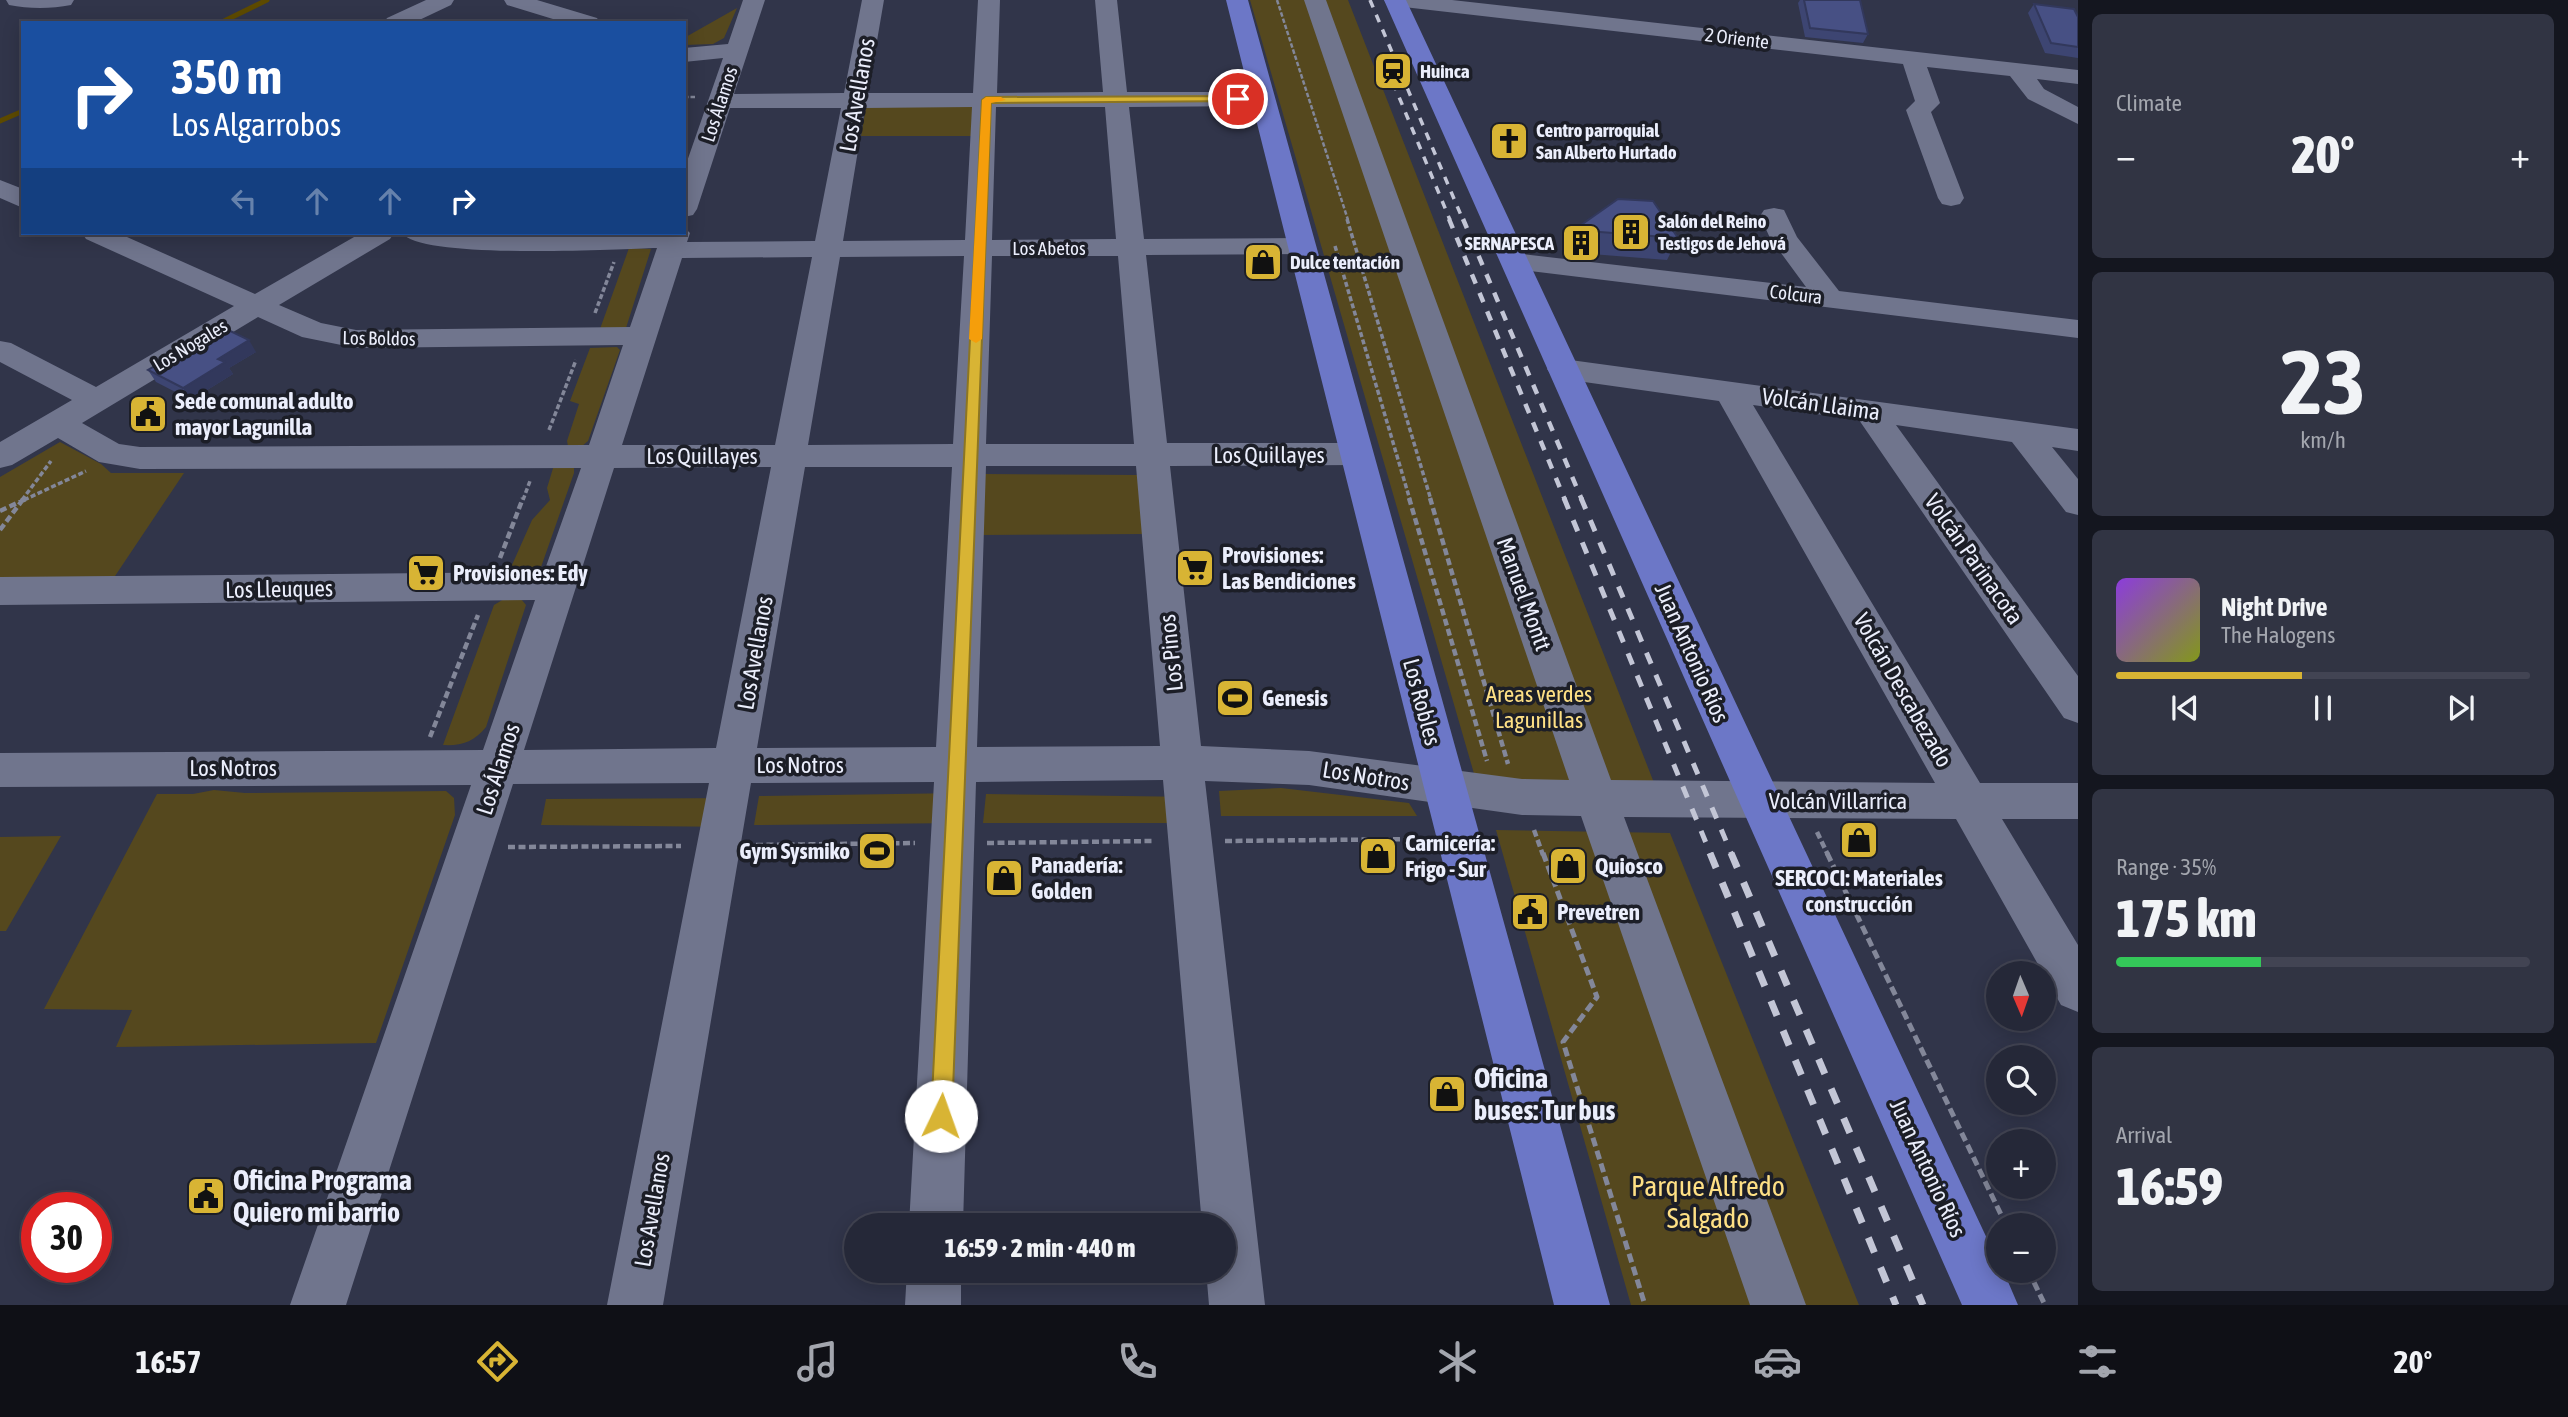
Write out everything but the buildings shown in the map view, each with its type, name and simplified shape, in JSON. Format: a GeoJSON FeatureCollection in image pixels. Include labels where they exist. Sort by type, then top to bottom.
{"type":"FeatureCollection","features":[{"type":"Feature","properties":{"kind":"main road"},"geometry":{"type":"LineString","coordinates":[[1237,0],[1263,99]]}},
{"type":"Feature","properties":{"kind":"main road","name":"Juan Antonio Ríos"},"geometry":{"type":"LineString","coordinates":[[1395,0],[1990,1305]]}},
{"type":"Feature","properties":{"kind":"main road","name":"Los Robles"},"geometry":{"type":"LineString","coordinates":[[1263,99],[1582,1305]]}},
{"type":"Feature","properties":{"kind":"street"},"geometry":{"type":"LineString","coordinates":[[17,0],[63,0]]}},
{"type":"Feature","properties":{"kind":"street"},"geometry":{"type":"LineString","coordinates":[[396,0],[433,5]]}},
{"type":"Feature","properties":{"kind":"street"},"geometry":{"type":"LineString","coordinates":[[515,0],[583,21]]}},
{"type":"Feature","properties":{"kind":"street","name":"Los Álamos"},"geometry":{"type":"LineString","coordinates":[[686,190],[692,164],[720,101],[754,0]]}},
{"type":"Feature","properties":{"kind":"street","name":"Los Avellanos"},"geometry":{"type":"LineString","coordinates":[[635,1305],[857,100],[873,0]]}},
{"type":"Feature","properties":{"kind":"street"},"geometry":{"type":"LineString","coordinates":[[937,1213],[989,0]]}},
{"type":"Feature","properties":{"kind":"street","name":"Los Pinos"},"geometry":{"type":"LineString","coordinates":[[1106,0],[1237,1305]]}},
{"type":"Feature","properties":{"kind":"street","name":"Manuel Montt"},"geometry":{"type":"LineString","coordinates":[[1304,0],[1588,799],[1778,1305]]}},
{"type":"Feature","properties":{"kind":"street","name":"Manuel Montt"},"geometry":{"type":"LineString","coordinates":[[1315,0],[1588,799],[1634,972],[1750,1305]]}},
{"type":"Feature","properties":{"kind":"street","name":"2 Oriente"},"geometry":{"type":"LineString","coordinates":[[1395,0],[1541,8],[1912,58],[2078,77]]}},
{"type":"Feature","properties":{"kind":"street"},"geometry":{"type":"LineString","coordinates":[[399,21],[433,5]]}},
{"type":"Feature","properties":{"kind":"street"},"geometry":{"type":"LineString","coordinates":[[686,53],[737,50]]}},
{"type":"Feature","properties":{"kind":"street"},"geometry":{"type":"LineString","coordinates":[[1912,58],[1928,103],[1918,110],[1951,198]]}},
{"type":"Feature","properties":{"kind":"street"},"geometry":{"type":"LineString","coordinates":[[2017,70],[2036,94],[2078,117]]}},
{"type":"Feature","properties":{"kind":"street"},"geometry":{"type":"LineString","coordinates":[[720,101],[1263,99]]}},
{"type":"Feature","properties":{"kind":"street"},"geometry":{"type":"LineString","coordinates":[[0,188],[21,199]]}},
{"type":"Feature","properties":{"kind":"street"},"geometry":{"type":"LineString","coordinates":[[0,211],[21,201]]}},
{"type":"Feature","properties":{"kind":"street"},"geometry":{"type":"LineString","coordinates":[[1774,216],[1784,238],[1828,297]]}},
{"type":"Feature","properties":{"kind":"street","name":"Los Abetos"},"geometry":{"type":"LineString","coordinates":[[686,234],[829,249],[1301,246]]}},
{"type":"Feature","properties":{"kind":"street","name":"Los Boldos"},"geometry":{"type":"LineString","coordinates":[[100,235],[313,331],[344,339],[642,336]]}},
{"type":"Feature","properties":{"kind":"street","name":"Los Nogales"},"geometry":{"type":"LineString","coordinates":[[0,457],[65,428],[97,400],[377,235]]}},
{"type":"Feature","properties":{"kind":"street","name":"Los Abetos"},"geometry":{"type":"LineString","coordinates":[[422,235],[438,240],[464,242],[623,240],[661,235]]}},
{"type":"Feature","properties":{"kind":"street","name":"Los Álamos"},"geometry":{"type":"LineString","coordinates":[[318,1305],[675,235]]}},
{"type":"Feature","properties":{"kind":"street","name":"Colcura"},"geometry":{"type":"LineString","coordinates":[[1514,261],[2078,329]]}},
{"type":"Feature","properties":{"kind":"street"},"geometry":{"type":"LineString","coordinates":[[0,349],[97,400]]}},
{"type":"Feature","properties":{"kind":"street","name":"Volcán Llaima"},"geometry":{"type":"LineString","coordinates":[[1563,369],[2078,440]]}},
{"type":"Feature","properties":{"kind":"street","name":"Volcán Descabezado"},"geometry":{"type":"LineString","coordinates":[[1730,391],[2078,989]]}},
{"type":"Feature","properties":{"kind":"street","name":"Volcán Parinacota"},"geometry":{"type":"LineString","coordinates":[[1870,411],[2078,707]]}},
{"type":"Feature","properties":{"kind":"street","name":"Los Quillayes"},"geometry":{"type":"LineString","coordinates":[[65,428],[104,451],[119,456],[1356,454]]}},
{"type":"Feature","properties":{"kind":"street"},"geometry":{"type":"LineString","coordinates":[[2022,432],[2078,503]]}},
{"type":"Feature","properties":{"kind":"street","name":"Los Lleuques"},"geometry":{"type":"LineString","coordinates":[[0,592],[559,586]]}},
{"type":"Feature","properties":{"kind":"street","name":"Los Notros"},"geometry":{"type":"LineString","coordinates":[[0,770],[1182,763],[1309,768],[1522,797],[1588,799]]}},
{"type":"Feature","properties":{"kind":"street","name":"Volcán Villarrica"},"geometry":{"type":"LineString","coordinates":[[1588,799],[2078,801]]}},
{"type":"Feature","properties":{"kind":"street"},"geometry":{"type":"LineString","coordinates":[[933,1305],[934,1283]]}},
{"type":"Feature","properties":{"kind":"path"},"geometry":{"type":"LineString","coordinates":[[1277,0],[1362,264],[1508,765],[1597,997],[1563,1042],[1645,1305]]}},
{"type":"Feature","properties":{"kind":"path"},"geometry":{"type":"LineString","coordinates":[[419,767],[623,240]]}},
{"type":"Feature","properties":{"kind":"path"},"geometry":{"type":"LineString","coordinates":[[0,530],[22,500],[65,428]]}},
{"type":"Feature","properties":{"kind":"path"},"geometry":{"type":"LineString","coordinates":[[0,510],[119,456]]}},
{"type":"Feature","properties":{"kind":"path"},"geometry":{"type":"LineString","coordinates":[[2034,1283],[2045,1305]]}},
{"type":"Feature","properties":{"kind":"green space","name":"Areas verdes Lagunillas"},"geometry":{"type":"Polygon","coordinates":[[[1250,0],[1348,0],[1656,788],[1475,777],[1250,0]]]}},
{"type":"Feature","properties":{"kind":"green space"},"geometry":{"type":"Polygon","coordinates":[[[737,8],[724,38],[713,44],[686,45],[686,37],[737,8]]]}},
{"type":"Feature","properties":{"kind":"green space"},"geometry":{"type":"Polygon","coordinates":[[[979,106],[977,136],[861,136],[866,107],[979,106]]]}},
{"type":"Feature","properties":{"kind":"green space"},"geometry":{"type":"Polygon","coordinates":[[[629,248],[651,249],[626,328],[600,329],[629,248]]]}},
{"type":"Feature","properties":{"kind":"green space"},"geometry":{"type":"Polygon","coordinates":[[[617,347],[620,350],[588,441],[581,447],[568,446],[567,441],[579,404],[570,401],[590,348],[617,347]]]}},
{"type":"Feature","properties":{"kind":"green space"},"geometry":{"type":"Polygon","coordinates":[[[60,442],[101,464],[111,473],[184,473],[107,588],[0,586],[0,477],[60,442]]]}},
{"type":"Feature","properties":{"kind":"green space"},"geometry":{"type":"Polygon","coordinates":[[[554,465],[574,467],[574,473],[540,570],[537,573],[508,574],[532,520],[550,500],[547,488],[554,465]]]}},
{"type":"Feature","properties":{"kind":"green space"},"geometry":{"type":"Polygon","coordinates":[[[983,474],[1137,475],[1145,534],[980,535],[983,474]]]}},
{"type":"Feature","properties":{"kind":"green space"},"geometry":{"type":"Polygon","coordinates":[[[504,599],[521,599],[526,605],[486,727],[467,742],[443,745],[494,605],[504,599]]]}},
{"type":"Feature","properties":{"kind":"green space"},"geometry":{"type":"Polygon","coordinates":[[[1281,788],[1409,803],[1417,816],[1221,816],[1219,791],[1281,788]]]}},
{"type":"Feature","properties":{"kind":"green space"},"geometry":{"type":"Polygon","coordinates":[[[214,790],[245,793],[446,791],[454,798],[455,815],[376,1043],[116,1047],[132,1010],[44,1009],[157,794],[193,794],[214,790]]]}},
{"type":"Feature","properties":{"kind":"green space"},"geometry":{"type":"Polygon","coordinates":[[[963,793],[961,823],[754,825],[759,796],[963,793]]]}},
{"type":"Feature","properties":{"kind":"green space"},"geometry":{"type":"Polygon","coordinates":[[[986,794],[1196,797],[1200,823],[983,823],[986,794]]]}},
{"type":"Feature","properties":{"kind":"green space"},"geometry":{"type":"Polygon","coordinates":[[[742,798],[738,827],[541,825],[546,799],[742,798]]]}},
{"type":"Feature","properties":{"kind":"green space","name":"Parque Alfredo Salgado"},"geometry":{"type":"Polygon","coordinates":[[[1496,830],[1670,833],[1859,1305],[1631,1305],[1496,830]]]}},
{"type":"Feature","properties":{"kind":"green space"},"geometry":{"type":"Polygon","coordinates":[[[61,836],[6,931],[0,931],[0,837],[61,836]]]}},
{"type":"Feature","properties":{"kind":"waterway"},"geometry":{"type":"LineString","coordinates":[[224,21],[267,0]]}},
{"type":"Feature","properties":{"kind":"waterway"},"geometry":{"type":"LineString","coordinates":[[0,121],[21,112]]}},
{"type":"Feature","properties":{"kind":"railway"},"geometry":{"type":"LineString","coordinates":[[1370,0],[1463,220]]}},
{"type":"Feature","properties":{"kind":"railway"},"geometry":{"type":"LineString","coordinates":[[1387,68],[1450,220]]}},
{"type":"Feature","properties":{"kind":"railway"},"geometry":{"type":"LineString","coordinates":[[1449,219],[1565,500]]}},
{"type":"Feature","properties":{"kind":"railway"},"geometry":{"type":"LineString","coordinates":[[1463,219],[1582,500]]}},
{"type":"Feature","properties":{"kind":"railway"},"geometry":{"type":"LineString","coordinates":[[1564,498],[1711,855]]}},
{"type":"Feature","properties":{"kind":"railway"},"geometry":{"type":"LineString","coordinates":[[1581,498],[1732,855]]}},
{"type":"Feature","properties":{"kind":"railway"},"geometry":{"type":"LineString","coordinates":[[1710,853],[1896,1305]]}},
{"type":"Feature","properties":{"kind":"railway"},"geometry":{"type":"LineString","coordinates":[[1731,853],[1923,1305]]}},
{"type":"Feature","properties":{"kind":"slow traffic"},"geometry":{"type":"LineString","coordinates":[[976,339],[986,100],[1001,100]]}},
{"type":"Feature","properties":{"kind":"place","name":"Huinca"},"geometry":{"type":"Point","coordinates":[1393,71]}},
{"type":"Feature","properties":{"kind":"place","name":"Centro parroquial San Alberto Hurtado"},"geometry":{"type":"Point","coordinates":[1509,141]}},
{"type":"Feature","properties":{"kind":"place","name":"Salón del Reino Testigos de Jehová"},"geometry":{"type":"Point","coordinates":[1631,232]}},
{"type":"Feature","properties":{"kind":"place","name":"SERNAPESCA"},"geometry":{"type":"Point","coordinates":[1581,243]}},
{"type":"Feature","properties":{"kind":"place","name":"Dulce tentación"},"geometry":{"type":"Point","coordinates":[1263,262]}},
{"type":"Feature","properties":{"kind":"place","name":"Sede comunal adulto mayor Lagunilla"},"geometry":{"type":"Point","coordinates":[148,414]}},
{"type":"Feature","properties":{"kind":"place","name":"Provisiones: Las Bendiciones"},"geometry":{"type":"Point","coordinates":[1195,568]}},
{"type":"Feature","properties":{"kind":"place","name":"Provisiones: Edy"},"geometry":{"type":"Point","coordinates":[426,573]}},
{"type":"Feature","properties":{"kind":"place","name":"Genesis"},"geometry":{"type":"Point","coordinates":[1235,698]}},
{"type":"Feature","properties":{"kind":"place","name":"SERCOCI: Materiales construcción"},"geometry":{"type":"Point","coordinates":[1859,840]}},
{"type":"Feature","properties":{"kind":"place","name":"Gym Sysmiko"},"geometry":{"type":"Point","coordinates":[877,851]}},
{"type":"Feature","properties":{"kind":"place","name":"Carnicería: Frigo - Sur"},"geometry":{"type":"Point","coordinates":[1378,856]}},
{"type":"Feature","properties":{"kind":"place","name":"Quiosco"},"geometry":{"type":"Point","coordinates":[1568,866]}},
{"type":"Feature","properties":{"kind":"place","name":"Panadería: Golden"},"geometry":{"type":"Point","coordinates":[1004,878]}},
{"type":"Feature","properties":{"kind":"place","name":"Prevetren"},"geometry":{"type":"Point","coordinates":[1530,912]}},
{"type":"Feature","properties":{"kind":"place","name":"Oficina buses: Tur bus"},"geometry":{"type":"Point","coordinates":[1447,1094]}},
{"type":"Feature","properties":{"kind":"place","name":"Oficina Programa Quiero mi barrio"},"geometry":{"type":"Point","coordinates":[206,1196]}},
{"type":"Feature","properties":{"kind":"route"},"geometry":{"type":"LineString","coordinates":[[941,1116],[986,100],[1238,99]]}}]}
